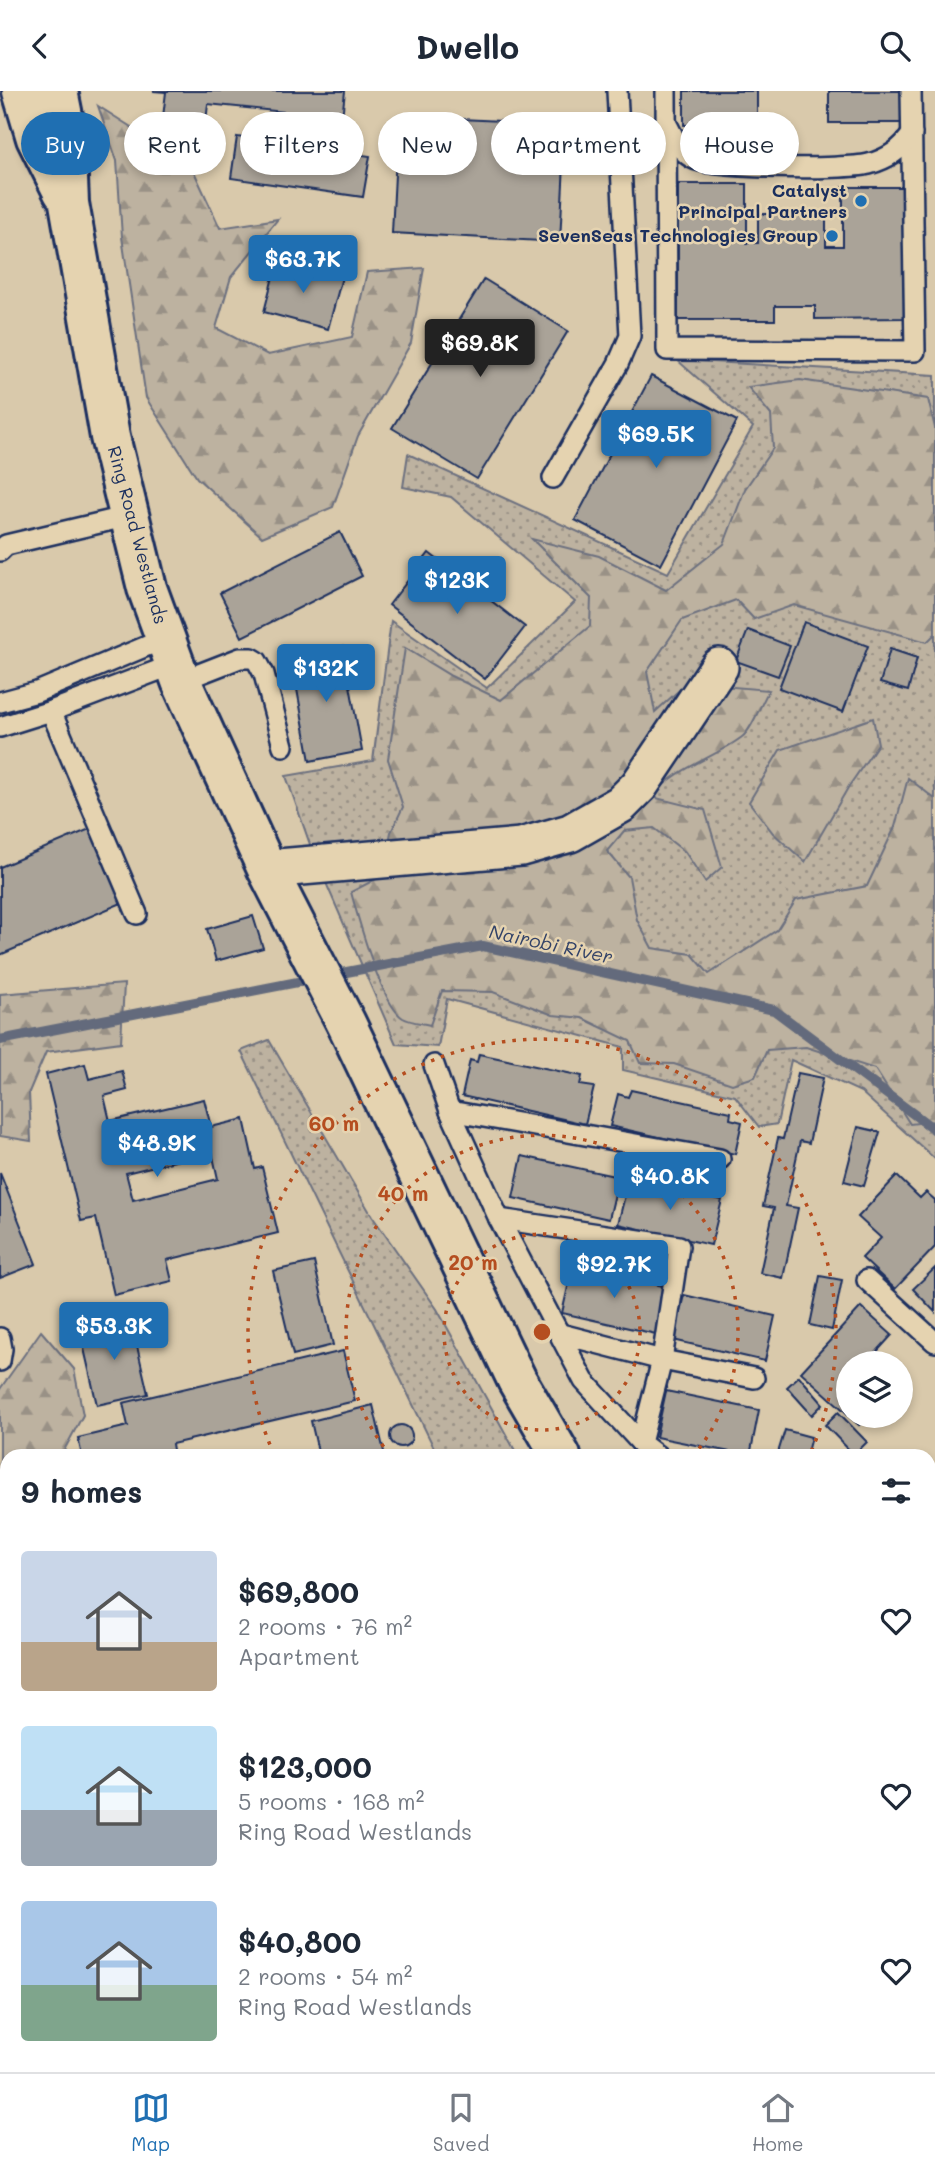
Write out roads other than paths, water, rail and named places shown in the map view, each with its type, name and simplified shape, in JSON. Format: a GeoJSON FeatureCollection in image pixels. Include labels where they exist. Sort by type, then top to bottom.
{"type":"FeatureCollection","features":[{"type":"Feature","properties":{"kind":"main road","name":"Ring Road Westlands"},"geometry":{"type":"LineString","coordinates":[[22,91],[36,138],[69,203]]}},
{"type":"Feature","properties":{"kind":"main road","name":"Ring Road Westlands"},"geometry":{"type":"LineString","coordinates":[[58,91],[66,131],[69,203],[110,437],[148,588],[174,661],[267,869],[346,1023],[517,1380],[557,1449]]}},
{"type":"Feature","properties":{"kind":"street"},"geometry":{"type":"LineString","coordinates":[[267,869],[521,847],[569,833],[621,804],[639,786],[719,667]]}},
{"type":"Feature","properties":{"kind":"lane"},"geometry":{"type":"LineString","coordinates":[[553,478],[618,363],[630,336],[617,91]]}},
{"type":"Feature","properties":{"kind":"lane"},"geometry":{"type":"LineString","coordinates":[[666,91],[666,112]]}},
{"type":"Feature","properties":{"kind":"lane"},"geometry":{"type":"LineString","coordinates":[[666,123],[667,350],[915,351],[911,91]]}},
{"type":"Feature","properties":{"kind":"lane"},"geometry":{"type":"LineString","coordinates":[[666,123],[677,144],[693,159],[732,166],[869,164],[902,148],[912,134]]}},
{"type":"Feature","properties":{"kind":"lane"},"geometry":{"type":"LineString","coordinates":[[0,551],[6,545],[129,516]]}},
{"type":"Feature","properties":{"kind":"lane"},"geometry":{"type":"LineString","coordinates":[[0,702],[174,661],[252,658],[257,661],[264,674],[282,746]]}},
{"type":"Feature","properties":{"kind":"lane"},"geometry":{"type":"LineString","coordinates":[[0,727],[51,712],[174,661]]}},
{"type":"Feature","properties":{"kind":"lane"},"geometry":{"type":"LineString","coordinates":[[51,712],[136,914]]}},
{"type":"Feature","properties":{"kind":"lane"},"geometry":{"type":"LineString","coordinates":[[434,1065],[450,1111],[499,1219],[584,1381],[649,1449]]}},
{"type":"Feature","properties":{"kind":"lane"},"geometry":{"type":"LineString","coordinates":[[450,1111],[720,1159]]}},
{"type":"Feature","properties":{"kind":"lane"},"geometry":{"type":"LineString","coordinates":[[499,1219],[679,1246],[662,1360],[641,1443]]}},
{"type":"Feature","properties":{"kind":"lane"},"geometry":{"type":"LineString","coordinates":[[867,1280],[935,1342]]}},
{"type":"Feature","properties":{"kind":"lane"},"geometry":{"type":"LineString","coordinates":[[561,1334],[662,1360],[754,1378]]}},
{"type":"Feature","properties":{"kind":"lane"},"geometry":{"type":"LineString","coordinates":[[0,1338],[0,1361]]}},
{"type":"Feature","properties":{"kind":"waterway","name":"Nairobi River"},"geometry":{"type":"LineString","coordinates":[[331,975],[483,946],[774,1010],[935,1130]]}},
{"type":"Feature","properties":{"kind":"waterway","name":"Nairobi River"},"geometry":{"type":"LineString","coordinates":[[0,1040],[313,979]]}},
{"type":"Feature","properties":{"kind":"place","name":"Catalyst Principal Partners"},"geometry":{"type":"Point","coordinates":[861,201]}},
{"type":"Feature","properties":{"kind":"place","name":"SevenSeas Technologies Group"},"geometry":{"type":"Point","coordinates":[832,236]}}]}
